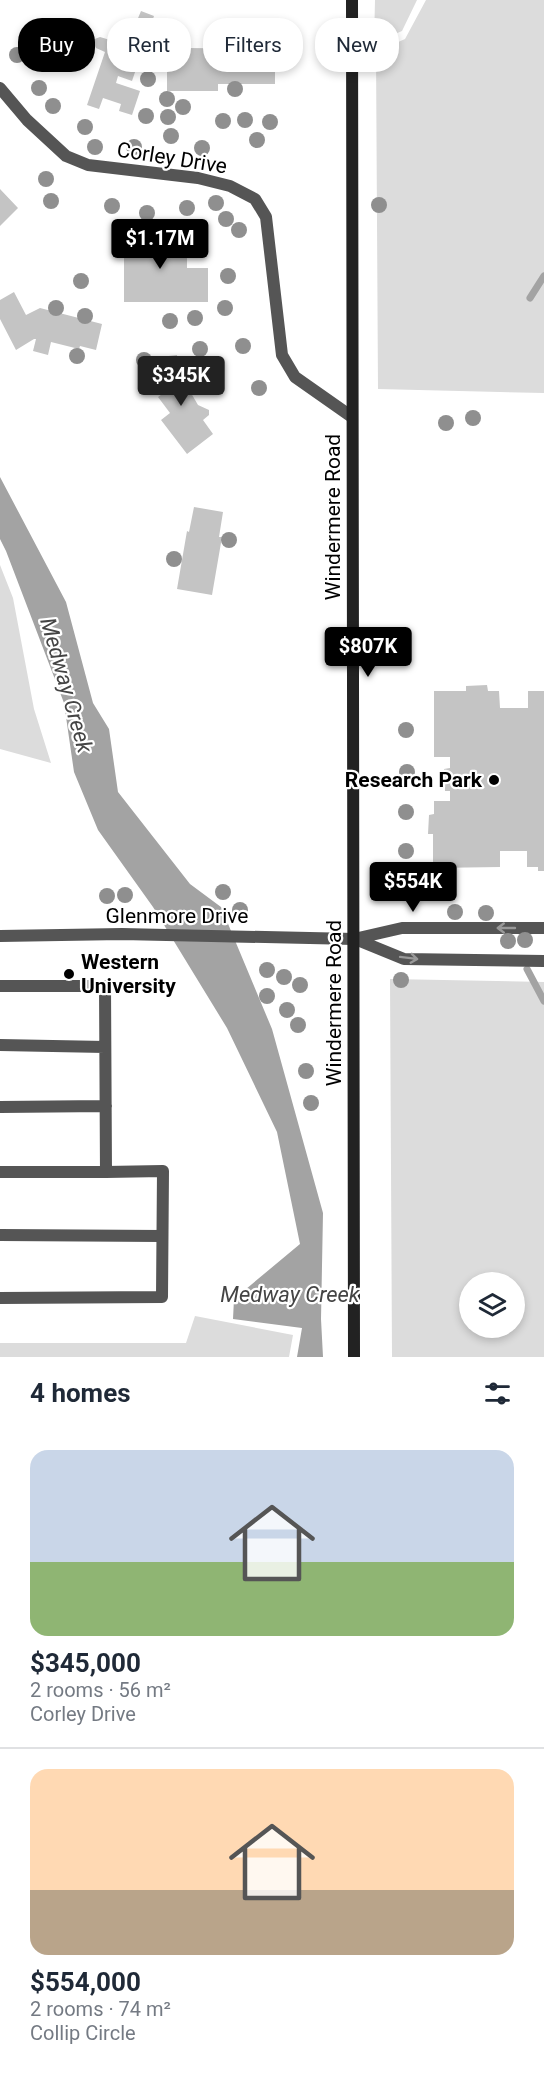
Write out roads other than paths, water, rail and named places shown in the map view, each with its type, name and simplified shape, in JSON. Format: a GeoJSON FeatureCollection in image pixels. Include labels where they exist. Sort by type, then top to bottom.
{"type":"FeatureCollection","features":[{"type":"Feature","properties":{"kind":"street","name":"Windermere Road"},"geometry":{"type":"LineString","coordinates":[[352,0],[354,1357]]}},
{"type":"Feature","properties":{"kind":"street","name":"Corley Drive"},"geometry":{"type":"LineString","coordinates":[[0,88],[27,120],[66,156],[88,165],[198,178],[230,186],[255,199],[266,217],[282,355],[294,377],[352,417]]}},
{"type":"Feature","properties":{"kind":"street"},"geometry":{"type":"LineString","coordinates":[[354,939],[402,928],[540,928]]}},
{"type":"Feature","properties":{"kind":"street","name":"Glenmore Drive"},"geometry":{"type":"LineString","coordinates":[[0,936],[245,935],[354,939]]}},
{"type":"Feature","properties":{"kind":"street"},"geometry":{"type":"LineString","coordinates":[[354,939],[404,959],[544,961]]}},
{"type":"Feature","properties":{"kind":"street"},"geometry":{"type":"LineString","coordinates":[[0,986],[105,986],[106,1172]]}},
{"type":"Feature","properties":{"kind":"street"},"geometry":{"type":"LineString","coordinates":[[0,1045],[105,1047]]}},
{"type":"Feature","properties":{"kind":"street"},"geometry":{"type":"LineString","coordinates":[[0,1107],[106,1106]]}},
{"type":"Feature","properties":{"kind":"street"},"geometry":{"type":"LineString","coordinates":[[0,1172],[163,1171],[162,1297],[0,1298]]}},
{"type":"Feature","properties":{"kind":"street"},"geometry":{"type":"LineString","coordinates":[[0,1235],[162,1236]]}},
{"type":"Feature","properties":{"kind":"water","name":"Medway Creek"},"geometry":{"type":"Polygon","coordinates":[[[0,477],[66,602],[93,703],[109,729],[118,792],[190,884],[221,907],[272,1029],[323,1213],[321,1319],[323,1357],[297,1357],[302,1328],[233,1319],[234,1299],[300,1244],[277,1132],[227,1028],[153,907],[98,830],[74,772],[64,703],[0,539],[0,477]]]}},
{"type":"Feature","properties":{"kind":"waterway"},"geometry":{"type":"LineString","coordinates":[[530,298],[544,276]]}},
{"type":"Feature","properties":{"kind":"waterway"},"geometry":{"type":"LineString","coordinates":[[527,969],[544,1001]]}},
{"type":"Feature","properties":{"kind":"place","name":"Research Park"},"geometry":{"type":"Point","coordinates":[494,780]}},
{"type":"Feature","properties":{"kind":"place","name":"Western University"},"geometry":{"type":"Point","coordinates":[69,974]}}]}
